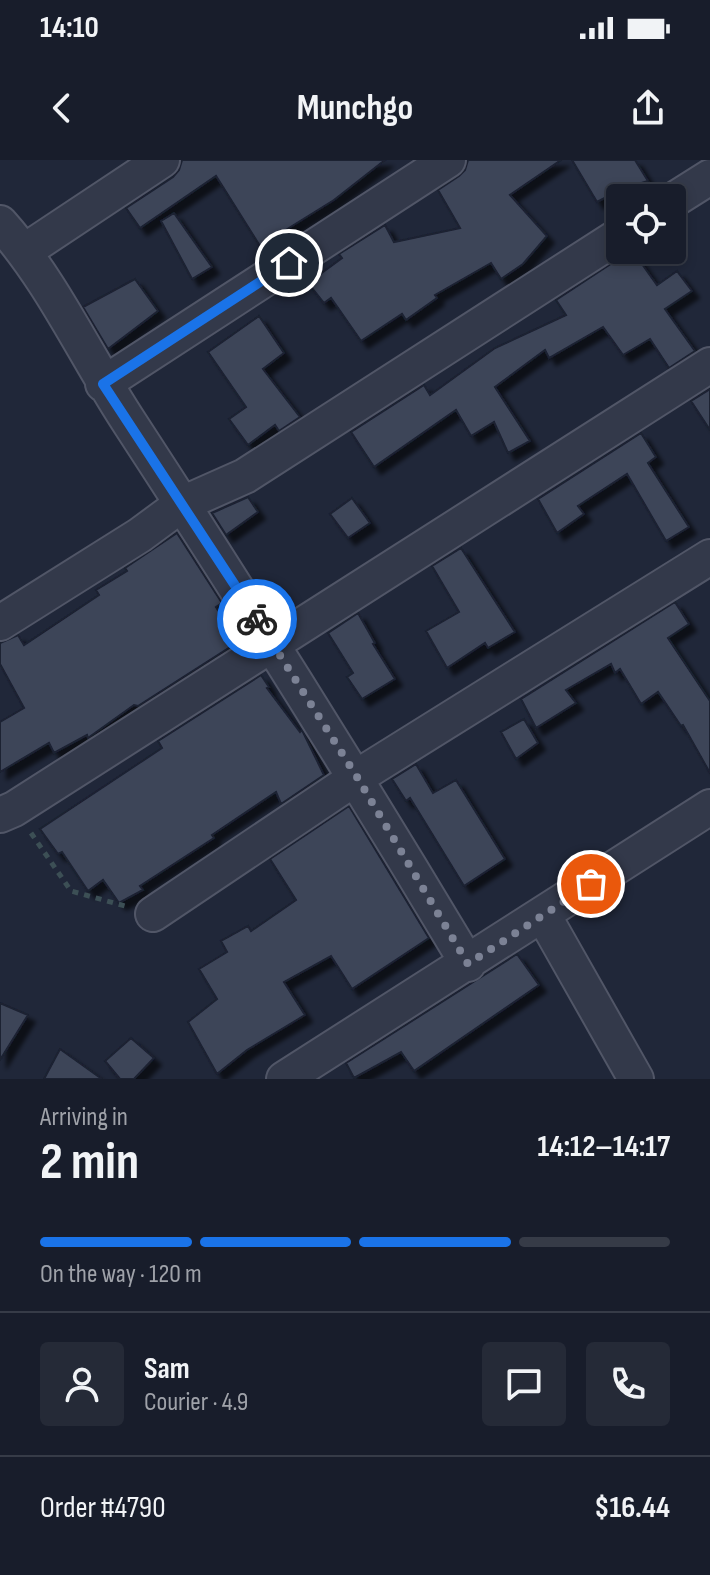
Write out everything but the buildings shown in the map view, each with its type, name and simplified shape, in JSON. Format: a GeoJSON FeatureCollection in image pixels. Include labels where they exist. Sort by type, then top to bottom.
{"type":"FeatureCollection","features":[{"type":"Feature","properties":{"kind":"street"},"geometry":{"type":"LineString","coordinates":[[25,251],[162,160]]}},
{"type":"Feature","properties":{"kind":"street"},"geometry":{"type":"LineString","coordinates":[[103,384],[448,160]]}},
{"type":"Feature","properties":{"kind":"street"},"geometry":{"type":"LineString","coordinates":[[686,192],[710,177]]}},
{"type":"Feature","properties":{"kind":"street"},"geometry":{"type":"LineString","coordinates":[[0,223],[25,251],[103,384],[357,777],[468,964]]}},
{"type":"Feature","properties":{"kind":"street"},"geometry":{"type":"LineString","coordinates":[[0,623],[140,535],[182,504],[245,476],[606,244]]}},
{"type":"Feature","properties":{"kind":"street"},"geometry":{"type":"LineString","coordinates":[[7,812],[710,365]]}},
{"type":"Feature","properties":{"kind":"street"},"geometry":{"type":"LineString","coordinates":[[153,914],[357,777],[710,557]]}},
{"type":"Feature","properties":{"kind":"street"},"geometry":{"type":"LineString","coordinates":[[284,1079],[710,807]]}},
{"type":"Feature","properties":{"kind":"street"},"geometry":{"type":"LineString","coordinates":[[543,915],[636,1079]]}},
{"type":"Feature","properties":{"kind":"path"},"geometry":{"type":"LineString","coordinates":[[7,812],[71,891],[153,914]]}},
{"type":"Feature","properties":{"kind":"way so far"},"geometry":{"type":"LineString","coordinates":[[257,619],[357,777],[468,964],[591,884]]}},
{"type":"Feature","properties":{"kind":"route"},"geometry":{"type":"LineString","coordinates":[[257,619],[103,384],[289,263]]}}]}
